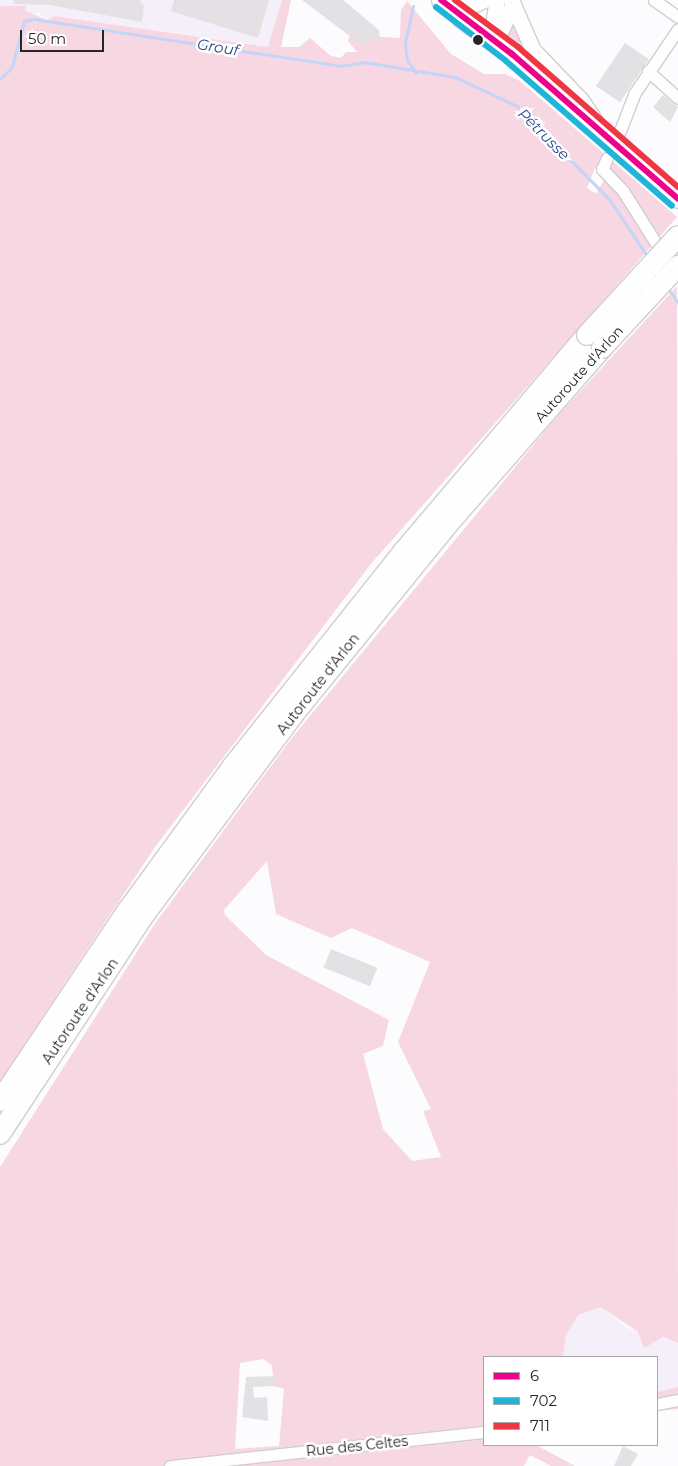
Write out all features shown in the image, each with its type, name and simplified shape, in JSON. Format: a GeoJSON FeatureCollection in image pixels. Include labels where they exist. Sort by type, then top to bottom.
{"type":"FeatureCollection","features":[{"type":"Feature","properties":{"kind":"highway","name":"Autoroute d'Arlon"},"geometry":{"type":"LineString","coordinates":[[0,1101],[128,910],[234,766],[403,552],[587,335],[678,236]]}},
{"type":"Feature","properties":{"kind":"highway","name":"Autoroute d'Arlon"},"geometry":{"type":"LineString","coordinates":[[0,1134],[144,915],[287,723],[455,516],[602,348],[678,266]]}},
{"type":"Feature","properties":{"kind":"main road"},"geometry":{"type":"LineString","coordinates":[[445,3],[471,6],[484,0]]}},
{"type":"Feature","properties":{"kind":"main road"},"geometry":{"type":"LineString","coordinates":[[493,39],[497,0]]}},
{"type":"Feature","properties":{"kind":"main road"},"geometry":{"type":"LineString","coordinates":[[493,39],[512,2]]}},
{"type":"Feature","properties":{"kind":"main road"},"geometry":{"type":"LineString","coordinates":[[512,2],[532,50],[678,200]]}},
{"type":"Feature","properties":{"kind":"main road"},"geometry":{"type":"LineString","coordinates":[[445,3],[612,132]]}},
{"type":"Feature","properties":{"kind":"street"},"geometry":{"type":"LineString","coordinates":[[654,0],[678,18]]}},
{"type":"Feature","properties":{"kind":"street"},"geometry":{"type":"LineString","coordinates":[[612,132],[648,72],[678,29]]}},
{"type":"Feature","properties":{"kind":"street"},"geometry":{"type":"LineString","coordinates":[[648,72],[678,98]]}},
{"type":"Feature","properties":{"kind":"street"},"geometry":{"type":"LineString","coordinates":[[607,158],[602,169],[623,191],[678,280]]}},
{"type":"Feature","properties":{"kind":"street"},"geometry":{"type":"LineString","coordinates":[[658,1404],[678,1400]]}},
{"type":"Feature","properties":{"kind":"street","name":"Rue des Celtes"},"geometry":{"type":"LineString","coordinates":[[170,1466],[483,1432]]}},
{"type":"Feature","properties":{"kind":"shaded area"},"geometry":{"type":"Polygon","coordinates":[[[0,0],[282,0],[269,47],[55,16],[47,20],[38,12],[0,38],[0,0]]]}},
{"type":"Feature","properties":{"kind":"shaded area"},"geometry":{"type":"Polygon","coordinates":[[[282,0],[291,0],[281,47],[299,47],[310,38],[331,56],[341,58],[346,52],[357,52],[348,41],[350,35],[400,38],[401,10],[407,1],[451,54],[484,74],[505,74],[520,81],[677,217],[370,565],[155,847],[0,1081],[0,6],[25,6],[26,11],[47,20],[55,16],[268,47],[282,0]],[[595,168],[587,188],[596,194],[605,178],[595,168]]]}},
{"type":"Feature","properties":{"kind":"shaded area"},"geometry":{"type":"Polygon","coordinates":[[[452,19],[503,58],[503,60],[453,26],[452,19]]]}},
{"type":"Feature","properties":{"kind":"shaded area"},"geometry":{"type":"Polygon","coordinates":[[[514,22],[525,48],[507,34],[514,22]]]}},
{"type":"Feature","properties":{"kind":"shaded area"},"geometry":{"type":"Polygon","coordinates":[[[677,286],[678,1343],[663,1337],[644,1348],[638,1332],[601,1307],[578,1315],[566,1335],[563,1356],[483,1356],[483,1446],[538,1446],[575,1466],[551,1466],[530,1455],[524,1466],[0,1466],[0,1167],[154,925],[291,739],[554,420],[677,286]],[[267,861],[224,910],[225,915],[266,955],[389,1020],[383,1046],[363,1054],[383,1129],[412,1161],[441,1157],[423,1111],[431,1109],[398,1042],[430,962],[352,928],[331,938],[276,914],[267,861]],[[263,1359],[240,1363],[235,1449],[279,1446],[284,1389],[274,1386],[272,1365],[263,1359]]]}},
{"type":"Feature","properties":{"kind":"shaded area"},"geometry":{"type":"Polygon","coordinates":[[[601,1306],[627,1328],[678,1343],[678,1387],[658,1392],[658,1356],[563,1356],[566,1335],[578,1314],[601,1306]]]}},
{"type":"Feature","properties":{"kind":"shaded area"},"geometry":{"type":"Polygon","coordinates":[[[678,1387],[678,1409],[658,1411],[658,1392],[678,1387]]]}},
{"type":"Feature","properties":{"kind":"building"},"geometry":{"type":"Polygon","coordinates":[[[14,0],[140,0],[144,6],[142,22],[50,5],[14,4],[14,0]]]}},
{"type":"Feature","properties":{"kind":"building"},"geometry":{"type":"Polygon","coordinates":[[[174,0],[269,0],[258,38],[171,11],[174,0]]]}},
{"type":"Feature","properties":{"kind":"building"},"geometry":{"type":"Polygon","coordinates":[[[302,0],[343,0],[379,30],[380,39],[368,39],[363,46],[302,0]]]}},
{"type":"Feature","properties":{"kind":"building"},"geometry":{"type":"Polygon","coordinates":[[[625,43],[649,59],[620,102],[596,86],[625,43]]]}},
{"type":"Feature","properties":{"kind":"building"},"geometry":{"type":"Polygon","coordinates":[[[663,95],[678,107],[670,122],[653,107],[663,95]]]}},
{"type":"Feature","properties":{"kind":"building"},"geometry":{"type":"Polygon","coordinates":[[[331,949],[377,968],[370,986],[324,968],[331,949]]]}},
{"type":"Feature","properties":{"kind":"building"},"geometry":{"type":"Polygon","coordinates":[[[274,1376],[274,1386],[253,1387],[254,1398],[267,1397],[268,1421],[242,1417],[246,1377],[274,1376]]]}},
{"type":"Feature","properties":{"kind":"building"},"geometry":{"type":"Polygon","coordinates":[[[623,1446],[638,1454],[631,1466],[614,1466],[623,1446]]]}},
{"type":"Feature","properties":{"kind":"waterway","name":"Pétrusse"},"geometry":{"type":"LineString","coordinates":[[413,6],[405,44],[407,60],[416,73]]}},
{"type":"Feature","properties":{"kind":"waterway","name":"Grouf"},"geometry":{"type":"LineString","coordinates":[[0,79],[12,67],[24,21],[34,19],[340,66],[364,62],[455,77],[517,106],[609,199],[649,259]]}},
{"type":"Feature","properties":{"kind":"waterway","name":"Pétrusse"},"geometry":{"type":"LineString","coordinates":[[667,287],[678,303]]}},
{"type":"Feature","properties":{"kind":"transit line","name":"6"},"geometry":{"type":"LineString","coordinates":[[441,0],[512,54],[678,199]]}},
{"type":"Feature","properties":{"kind":"transit line","name":"711"},"geometry":{"type":"LineString","coordinates":[[455,0],[518,47],[678,187]]}},
{"type":"Feature","properties":{"kind":"transit line","name":"702"},"geometry":{"type":"LineString","coordinates":[[436,7],[506,61],[672,206]]}}]}
